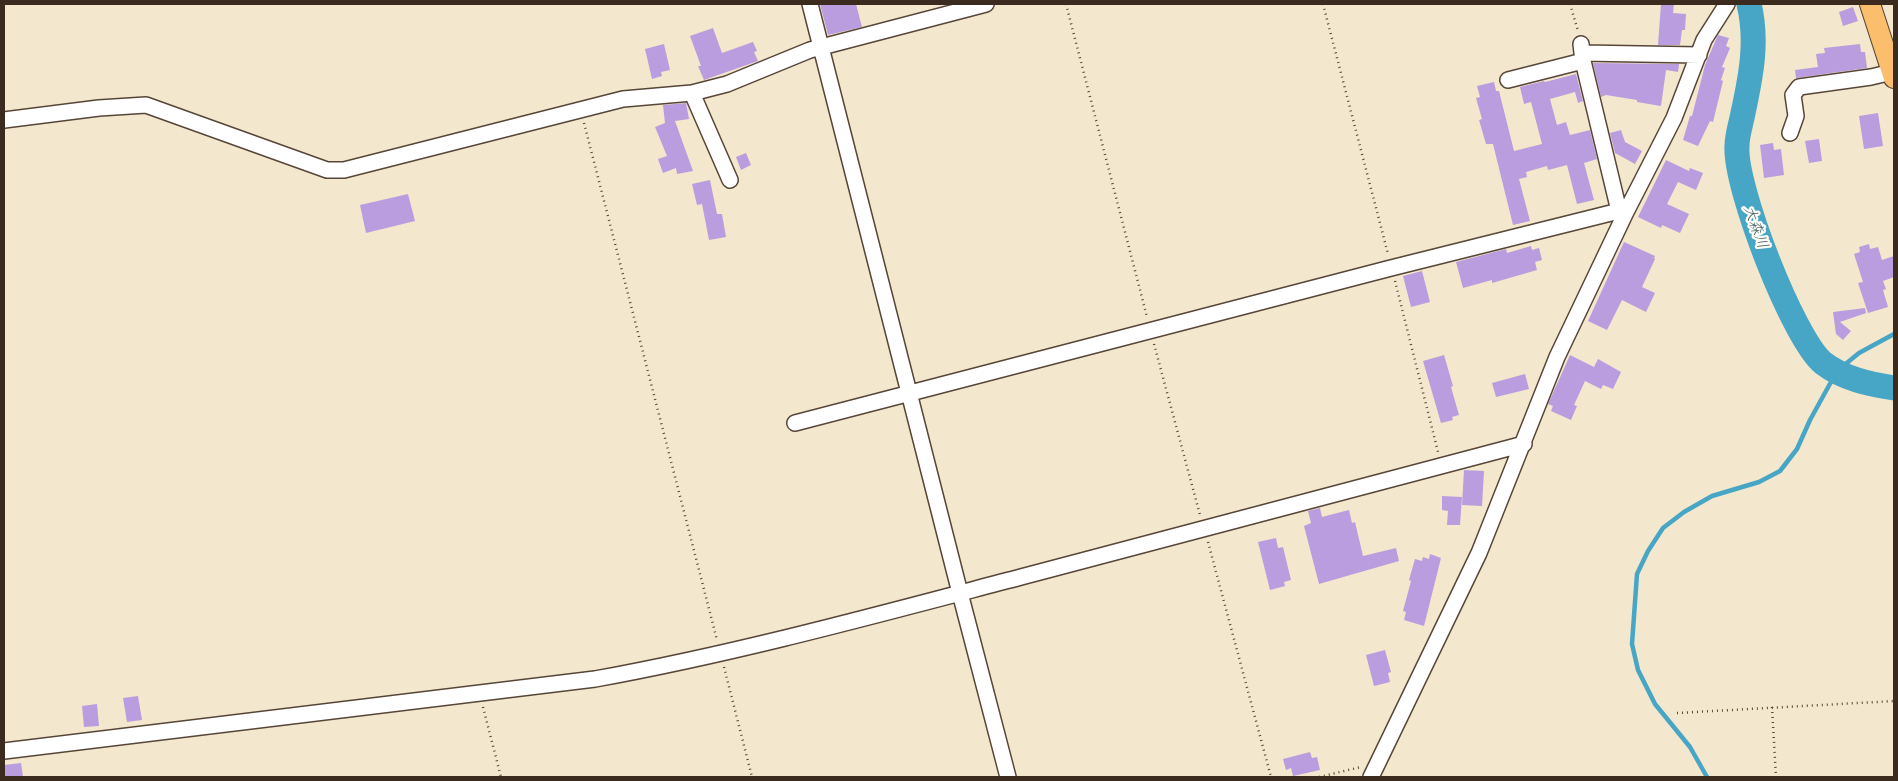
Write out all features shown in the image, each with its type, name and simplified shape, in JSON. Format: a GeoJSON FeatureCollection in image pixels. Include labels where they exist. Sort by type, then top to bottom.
{"type":"FeatureCollection","features":[{"type":"Feature","properties":{"kind":"main road"},"geometry":{"type":"LineString","coordinates":[[1870,4],[1893,75]]}},
{"type":"Feature","properties":{"kind":"street"},"geometry":{"type":"LineString","coordinates":[[810,4],[1008,777]]}},
{"type":"Feature","properties":{"kind":"street"},"geometry":{"type":"LineString","coordinates":[[4,120],[99,108],[146,105],[327,170],[344,170],[622,99],[692,93],[727,84],[765,67],[822,48],[986,4]]}},
{"type":"Feature","properties":{"kind":"street"},"geometry":{"type":"LineString","coordinates":[[1371,777],[1479,553],[1557,358],[1622,212],[1674,118],[1704,40],[1727,4]]}},
{"type":"Feature","properties":{"kind":"street"},"geometry":{"type":"LineString","coordinates":[[1582,53],[1622,212]]}},
{"type":"Feature","properties":{"kind":"street"},"geometry":{"type":"LineString","coordinates":[[1508,80],[1582,53],[1699,54]]}},
{"type":"Feature","properties":{"kind":"street"},"geometry":{"type":"LineString","coordinates":[[1790,133],[1796,116],[1793,95],[1800,87],[1893,75]]}},
{"type":"Feature","properties":{"kind":"street"},"geometry":{"type":"LineString","coordinates":[[692,93],[730,180]]}},
{"type":"Feature","properties":{"kind":"street"},"geometry":{"type":"LineString","coordinates":[[795,423],[1391,268],[1622,212]]}},
{"type":"Feature","properties":{"kind":"street"},"geometry":{"type":"LineString","coordinates":[[4,751],[595,679],[720,654],[960,593],[1524,444]]}},
{"type":"Feature","properties":{"kind":"path"},"geometry":{"type":"LineString","coordinates":[[1066,4],[1271,777]]}},
{"type":"Feature","properties":{"kind":"path"},"geometry":{"type":"LineString","coordinates":[[1323,4],[1442,466]]}},
{"type":"Feature","properties":{"kind":"path"},"geometry":{"type":"LineString","coordinates":[[1570,4],[1582,53]]}},
{"type":"Feature","properties":{"kind":"path"},"geometry":{"type":"LineString","coordinates":[[580,110],[752,777]]}},
{"type":"Feature","properties":{"kind":"path"},"geometry":{"type":"LineString","coordinates":[[480,693],[501,777]]}},
{"type":"Feature","properties":{"kind":"path"},"geometry":{"type":"LineString","coordinates":[[1677,714],[1894,701]]}},
{"type":"Feature","properties":{"kind":"path"},"geometry":{"type":"LineString","coordinates":[[1772,707],[1776,777]]}},
{"type":"Feature","properties":{"kind":"path"},"geometry":{"type":"LineString","coordinates":[[1319,777],[1378,762]]}},
{"type":"Feature","properties":{"kind":"building"},"geometry":{"type":"Polygon","coordinates":[[[820,4],[856,4],[862,27],[828,35],[820,4]]]}},
{"type":"Feature","properties":{"kind":"building"},"geometry":{"type":"Polygon","coordinates":[[[1661,4],[1674,4],[1673,13],[1686,14],[1685,30],[1682,30],[1680,45],[1658,45],[1661,4]]]}},
{"type":"Feature","properties":{"kind":"building"},"geometry":{"type":"Polygon","coordinates":[[[1853,7],[1858,21],[1843,26],[1839,12],[1853,7]]]}},
{"type":"Feature","properties":{"kind":"building"},"geometry":{"type":"Polygon","coordinates":[[[713,28],[722,53],[753,42],[757,51],[754,52],[758,61],[704,80],[690,36],[713,28]]]}},
{"type":"Feature","properties":{"kind":"building"},"geometry":{"type":"Polygon","coordinates":[[[1718,35],[1729,38],[1726,46],[1730,48],[1722,67],[1725,68],[1721,80],[1723,81],[1713,122],[1710,121],[1698,146],[1683,140],[1690,116],[1692,116],[1705,65],[1718,35]]]}},
{"type":"Feature","properties":{"kind":"building"},"geometry":{"type":"Polygon","coordinates":[[[664,44],[670,70],[661,72],[662,76],[652,79],[645,49],[664,44]]]}},
{"type":"Feature","properties":{"kind":"building"},"geometry":{"type":"Polygon","coordinates":[[[1860,44],[1861,52],[1865,52],[1867,68],[1796,78],[1795,70],[1818,67],[1816,54],[1825,53],[1824,48],[1860,44]]]}},
{"type":"Feature","properties":{"kind":"building"},"geometry":{"type":"Polygon","coordinates":[[[1593,63],[1679,64],[1678,72],[1666,70],[1661,106],[1606,95],[1601,97],[1593,63]]]}},
{"type":"Feature","properties":{"kind":"building"},"geometry":{"type":"Polygon","coordinates":[[[1576,74],[1583,101],[1578,103],[1575,92],[1550,99],[1557,125],[1566,122],[1570,135],[1590,130],[1597,159],[1584,163],[1594,200],[1577,204],[1567,165],[1548,170],[1547,166],[1526,172],[1527,177],[1519,179],[1530,221],[1513,225],[1493,144],[1486,144],[1479,120],[1482,119],[1476,98],[1480,97],[1477,86],[1494,82],[1496,91],[1499,91],[1514,151],[1542,144],[1531,102],[1524,104],[1520,87],[1576,74]]]}},
{"type":"Feature","properties":{"kind":"building"},"geometry":{"type":"Polygon","coordinates":[[[686,103],[689,119],[675,121],[693,171],[677,174],[676,168],[663,173],[658,159],[667,156],[655,127],[665,123],[663,105],[686,103]]]}},
{"type":"Feature","properties":{"kind":"building"},"geometry":{"type":"Polygon","coordinates":[[[1878,113],[1883,146],[1864,149],[1859,116],[1878,113]]]}},
{"type":"Feature","properties":{"kind":"building"},"geometry":{"type":"Polygon","coordinates":[[[1621,130],[1625,142],[1642,151],[1635,164],[1615,153],[1610,133],[1621,130]]]}},
{"type":"Feature","properties":{"kind":"building"},"geometry":{"type":"Polygon","coordinates":[[[1819,139],[1822,161],[1809,163],[1805,141],[1819,139]]]}},
{"type":"Feature","properties":{"kind":"building"},"geometry":{"type":"Polygon","coordinates":[[[1773,143],[1774,150],[1781,149],[1784,175],[1764,178],[1760,145],[1773,143]]]}},
{"type":"Feature","properties":{"kind":"building"},"geometry":{"type":"Polygon","coordinates":[[[746,153],[751,165],[741,170],[736,157],[746,153]]]}},
{"type":"Feature","properties":{"kind":"building"},"geometry":{"type":"Polygon","coordinates":[[[1666,160],[1689,171],[1690,168],[1703,173],[1696,190],[1678,182],[1667,204],[1689,214],[1680,233],[1662,225],[1661,228],[1638,217],[1666,160]]]}},
{"type":"Feature","properties":{"kind":"building"},"geometry":{"type":"Polygon","coordinates":[[[710,180],[717,214],[722,214],[726,237],[709,240],[702,204],[697,205],[692,184],[710,180]]]}},
{"type":"Feature","properties":{"kind":"building"},"geometry":{"type":"Polygon","coordinates":[[[408,194],[415,221],[366,233],[360,205],[408,194]]]}},
{"type":"Feature","properties":{"kind":"building"},"geometry":{"type":"Polygon","coordinates":[[[1624,242],[1655,256],[1642,287],[1655,293],[1646,312],[1622,300],[1607,330],[1588,321],[1624,242]]]}},
{"type":"Feature","properties":{"kind":"building"},"geometry":{"type":"Polygon","coordinates":[[[1869,244],[1870,249],[1878,247],[1882,260],[1894,256],[1894,277],[1883,281],[1886,289],[1883,290],[1888,307],[1868,313],[1858,283],[1863,282],[1854,254],[1860,252],[1859,247],[1869,244]]]}},
{"type":"Feature","properties":{"kind":"building"},"geometry":{"type":"Polygon","coordinates":[[[1531,246],[1532,250],[1539,248],[1542,260],[1535,262],[1537,270],[1492,283],[1492,280],[1463,288],[1456,262],[1506,249],[1507,253],[1531,246]]]}},
{"type":"Feature","properties":{"kind":"building"},"geometry":{"type":"Polygon","coordinates":[[[1422,271],[1430,302],[1411,307],[1403,276],[1422,271]]]}},
{"type":"Feature","properties":{"kind":"building"},"geometry":{"type":"Polygon","coordinates":[[[1865,308],[1866,313],[1840,322],[1851,331],[1843,340],[1836,334],[1833,312],[1865,308]]]}},
{"type":"Feature","properties":{"kind":"building"},"geometry":{"type":"Polygon","coordinates":[[[1444,355],[1459,415],[1452,417],[1453,420],[1441,423],[1423,361],[1444,355]]]}},
{"type":"Feature","properties":{"kind":"building"},"geometry":{"type":"Polygon","coordinates":[[[1570,355],[1594,367],[1598,359],[1621,372],[1613,389],[1603,385],[1601,389],[1585,381],[1574,405],[1577,406],[1571,420],[1551,411],[1553,406],[1548,404],[1570,355]]]}},
{"type":"Feature","properties":{"kind":"building"},"geometry":{"type":"Polygon","coordinates":[[[1525,374],[1529,389],[1496,397],[1492,383],[1525,374]]]}},
{"type":"Feature","properties":{"kind":"building"},"geometry":{"type":"Polygon","coordinates":[[[1464,470],[1484,471],[1482,506],[1462,505],[1464,470]]]}},
{"type":"Feature","properties":{"kind":"building"},"geometry":{"type":"Polygon","coordinates":[[[1442,496],[1462,497],[1460,525],[1447,525],[1448,511],[1442,510],[1442,496]]]}},
{"type":"Feature","properties":{"kind":"building"},"geometry":{"type":"Polygon","coordinates":[[[1320,508],[1322,517],[1349,510],[1352,523],[1355,522],[1363,556],[1396,548],[1399,561],[1319,584],[1304,526],[1311,523],[1308,511],[1320,508]]]}},
{"type":"Feature","properties":{"kind":"building"},"geometry":{"type":"Polygon","coordinates":[[[1276,538],[1278,548],[1283,547],[1291,580],[1284,582],[1285,586],[1270,590],[1258,542],[1276,538]]]}},
{"type":"Feature","properties":{"kind":"building"},"geometry":{"type":"Polygon","coordinates":[[[1430,554],[1441,558],[1424,626],[1404,620],[1406,612],[1403,611],[1415,559],[1422,561],[1423,557],[1429,559],[1430,554]]]}},
{"type":"Feature","properties":{"kind":"building"},"geometry":{"type":"Polygon","coordinates":[[[1385,650],[1391,672],[1388,673],[1390,682],[1374,686],[1366,655],[1385,650]]]}},
{"type":"Feature","properties":{"kind":"building"},"geometry":{"type":"Polygon","coordinates":[[[138,696],[142,720],[127,722],[123,698],[138,696]]]}},
{"type":"Feature","properties":{"kind":"building"},"geometry":{"type":"Polygon","coordinates":[[[97,704],[99,726],[84,727],[82,706],[97,704]]]}},
{"type":"Feature","properties":{"kind":"building"},"geometry":{"type":"Polygon","coordinates":[[[1310,752],[1312,758],[1317,757],[1320,770],[1293,776],[1291,768],[1286,770],[1283,759],[1310,752]]]}},
{"type":"Feature","properties":{"kind":"building"},"geometry":{"type":"Polygon","coordinates":[[[21,763],[23,777],[4,777],[4,765],[21,763]]]}},
{"type":"Feature","properties":{"kind":"waterway","name":"大森川"},"geometry":{"type":"LineString","coordinates":[[1749,4],[1753,31],[1752,58],[1749,86],[1737,146],[1745,193],[1755,226],[1796,324],[1823,363],[1848,377],[1866,383],[1894,388]]}},
{"type":"Feature","properties":{"kind":"waterway"},"geometry":{"type":"LineString","coordinates":[[1707,777],[1690,747],[1655,704],[1638,670],[1632,644],[1637,574],[1648,551],[1663,528],[1684,512],[1712,496],[1759,482],[1780,471],[1797,449],[1810,420],[1837,371],[1859,353],[1894,334]]}}]}
